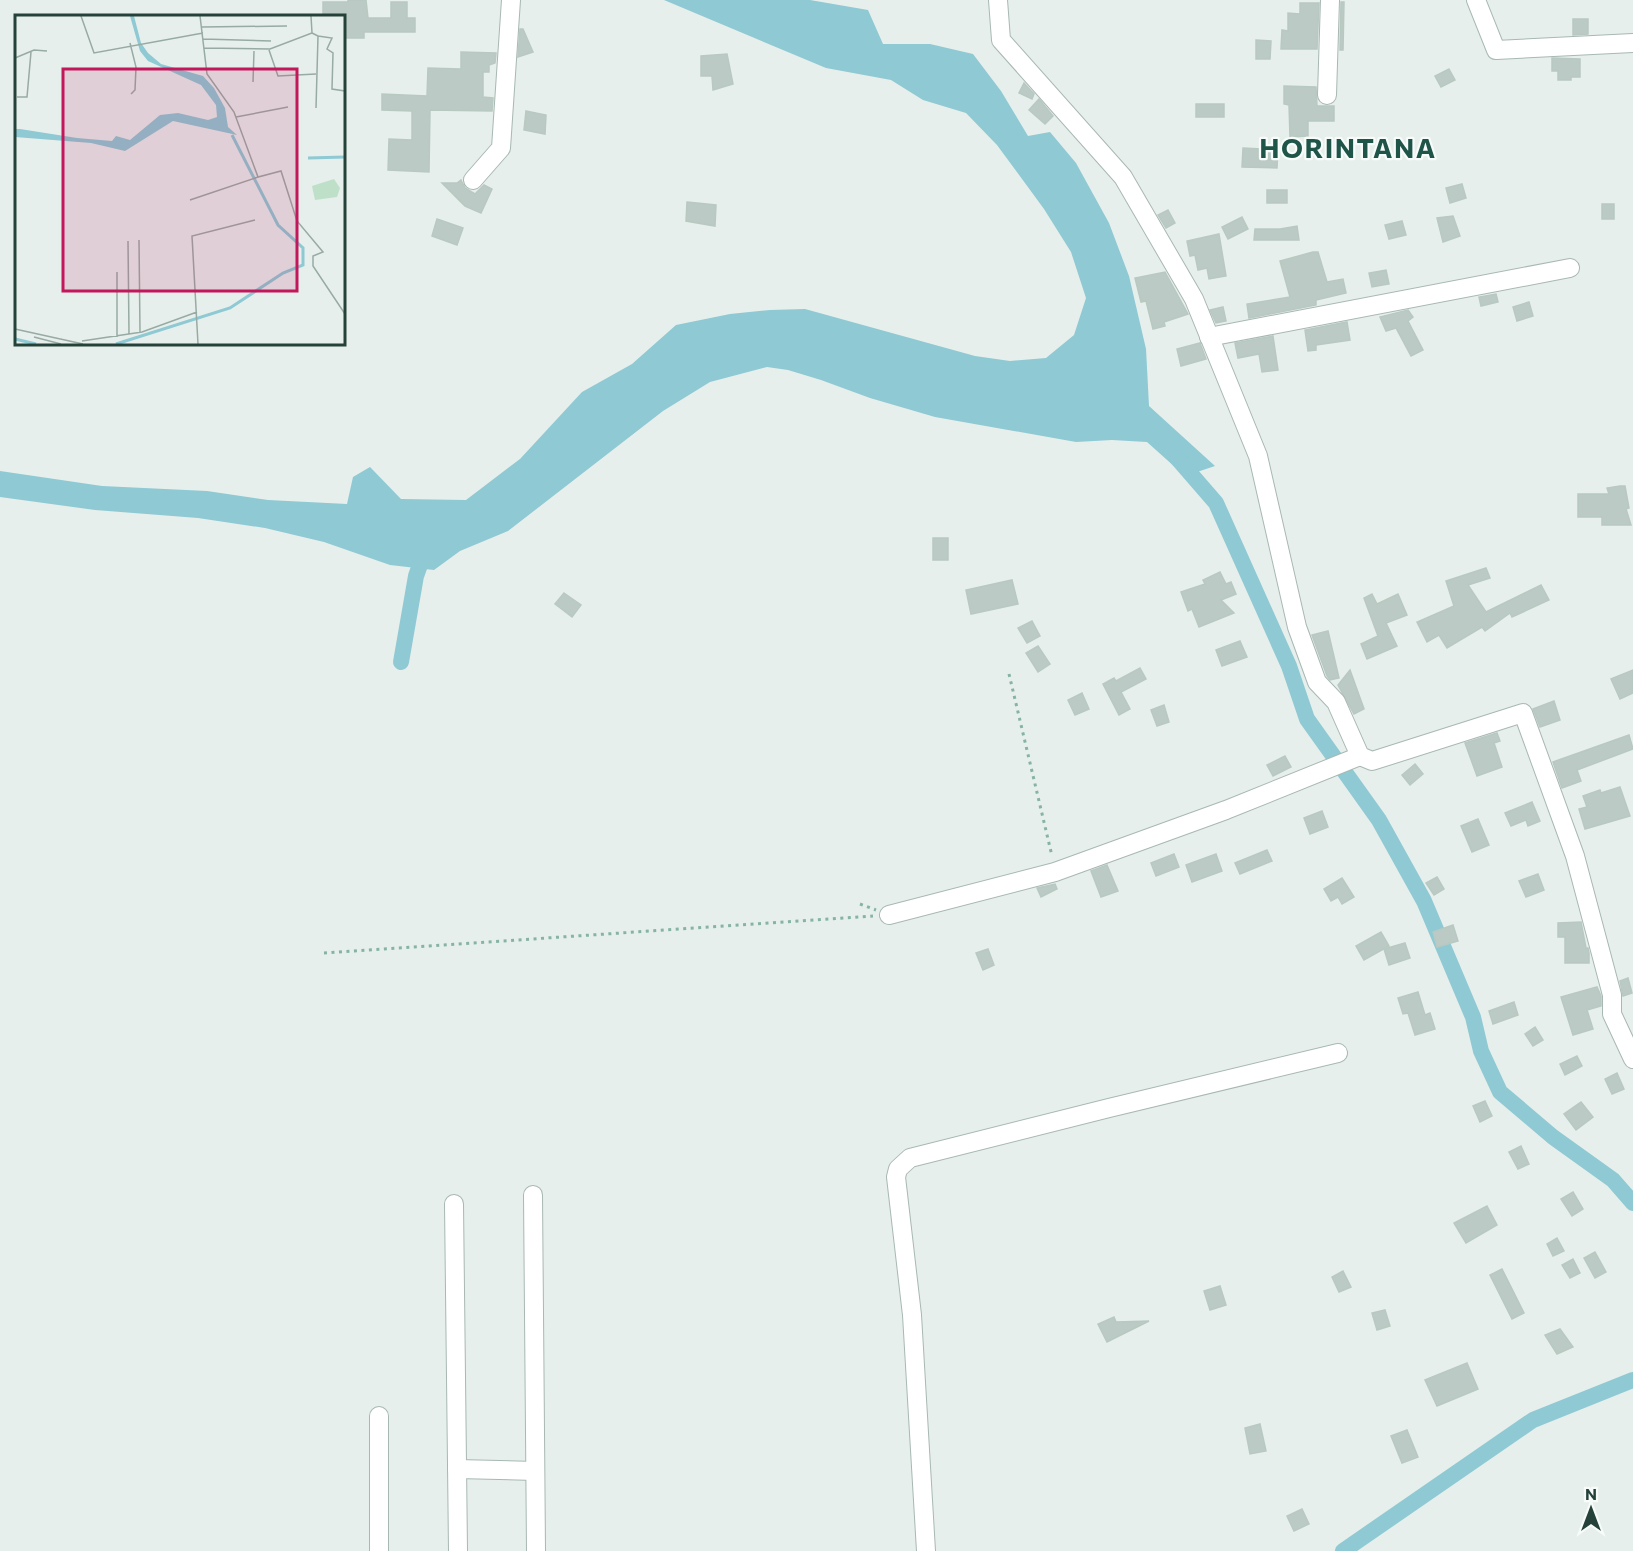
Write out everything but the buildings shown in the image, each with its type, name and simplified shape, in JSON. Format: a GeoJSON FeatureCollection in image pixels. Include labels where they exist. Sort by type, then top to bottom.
{"type":"FeatureCollection","features":[{"type":"Feature","properties":{"kind":"street"},"geometry":{"type":"LineString","coordinates":[[473,180],[501,148],[511,0]]}},
{"type":"Feature","properties":{"kind":"street"},"geometry":{"type":"LineString","coordinates":[[998,0],[1001,40],[1122,177],[1194,299],[1258,456],[1301,638],[1317,682],[1336,702],[1360,756],[1372,761],[1523,713],[1575,856],[1612,995],[1612,1014],[1633,1059]]}},
{"type":"Feature","properties":{"kind":"street"},"geometry":{"type":"LineString","coordinates":[[1327,95],[1330,0]]}},
{"type":"Feature","properties":{"kind":"street"},"geometry":{"type":"LineString","coordinates":[[1476,0],[1496,50],[1633,44]]}},
{"type":"Feature","properties":{"kind":"street"},"geometry":{"type":"LineString","coordinates":[[1209,337],[1570,268]]}},
{"type":"Feature","properties":{"kind":"street"},"geometry":{"type":"LineString","coordinates":[[889,915],[1056,872],[1360,756]]}},
{"type":"Feature","properties":{"kind":"street"},"geometry":{"type":"LineString","coordinates":[[926,1551],[912,1315],[896,1177],[898,1169],[910,1158],[1338,1053]]}},
{"type":"Feature","properties":{"kind":"street"},"geometry":{"type":"LineString","coordinates":[[533,1195],[536,1551]]}},
{"type":"Feature","properties":{"kind":"street"},"geometry":{"type":"LineString","coordinates":[[454,1204],[458,1551]]}},
{"type":"Feature","properties":{"kind":"street"},"geometry":{"type":"LineString","coordinates":[[379,1416],[379,1551]]}},
{"type":"Feature","properties":{"kind":"street"},"geometry":{"type":"LineString","coordinates":[[457,1469],[535,1471]]}},
{"type":"Feature","properties":{"kind":"path"},"geometry":{"type":"LineString","coordinates":[[1009,674],[1056,872]]}},
{"type":"Feature","properties":{"kind":"path"},"geometry":{"type":"LineString","coordinates":[[860,904],[889,915]]}},
{"type":"Feature","properties":{"kind":"path"},"geometry":{"type":"LineString","coordinates":[[324,953],[889,915]]}},
{"type":"Feature","properties":{"kind":"water"},"geometry":{"type":"Polygon","coordinates":[[[664,0],[810,0],[868,10],[883,44],[930,44],[973,54],[1001,91],[1028,136],[1050,132],[1076,163],[1109,223],[1129,276],[1146,349],[1149,406],[1215,466],[1185,476],[1147,442],[1112,440],[1076,442],[935,417],[788,370],[767,367],[710,382],[663,411],[508,531],[460,551],[434,570],[390,565],[324,542],[265,528],[198,518],[95,510],[0,497],[0,471],[102,486],[207,491],[268,500],[347,504],[353,477],[370,467],[401,499],[466,500],[520,459],[582,392],[632,364],[676,325],[730,314],[805,309],[975,356],[1010,361],[1046,358],[1074,335],[1086,298],[1071,252],[1044,209],[997,145],[966,113],[923,100],[891,80],[826,68],[664,0]]]}},
{"type":"Feature","properties":{"kind":"waterway"},"geometry":{"type":"LineString","coordinates":[[1177,458],[1216,503],[1289,666],[1307,719],[1379,820],[1424,901],[1473,1017],[1481,1051],[1500,1092],[1553,1137],[1613,1180],[1633,1203]]}},
{"type":"Feature","properties":{"kind":"waterway"},"geometry":{"type":"LineString","coordinates":[[401,662],[416,576],[426,548]]}},
{"type":"Feature","properties":{"kind":"waterway"},"geometry":{"type":"LineString","coordinates":[[1343,1551],[1533,1420],[1633,1380]]}},
{"type":"Feature","properties":{"kind":"district","name":"HORINTANA"},"geometry":{"type":"Point","coordinates":[1348,147]}}]}
